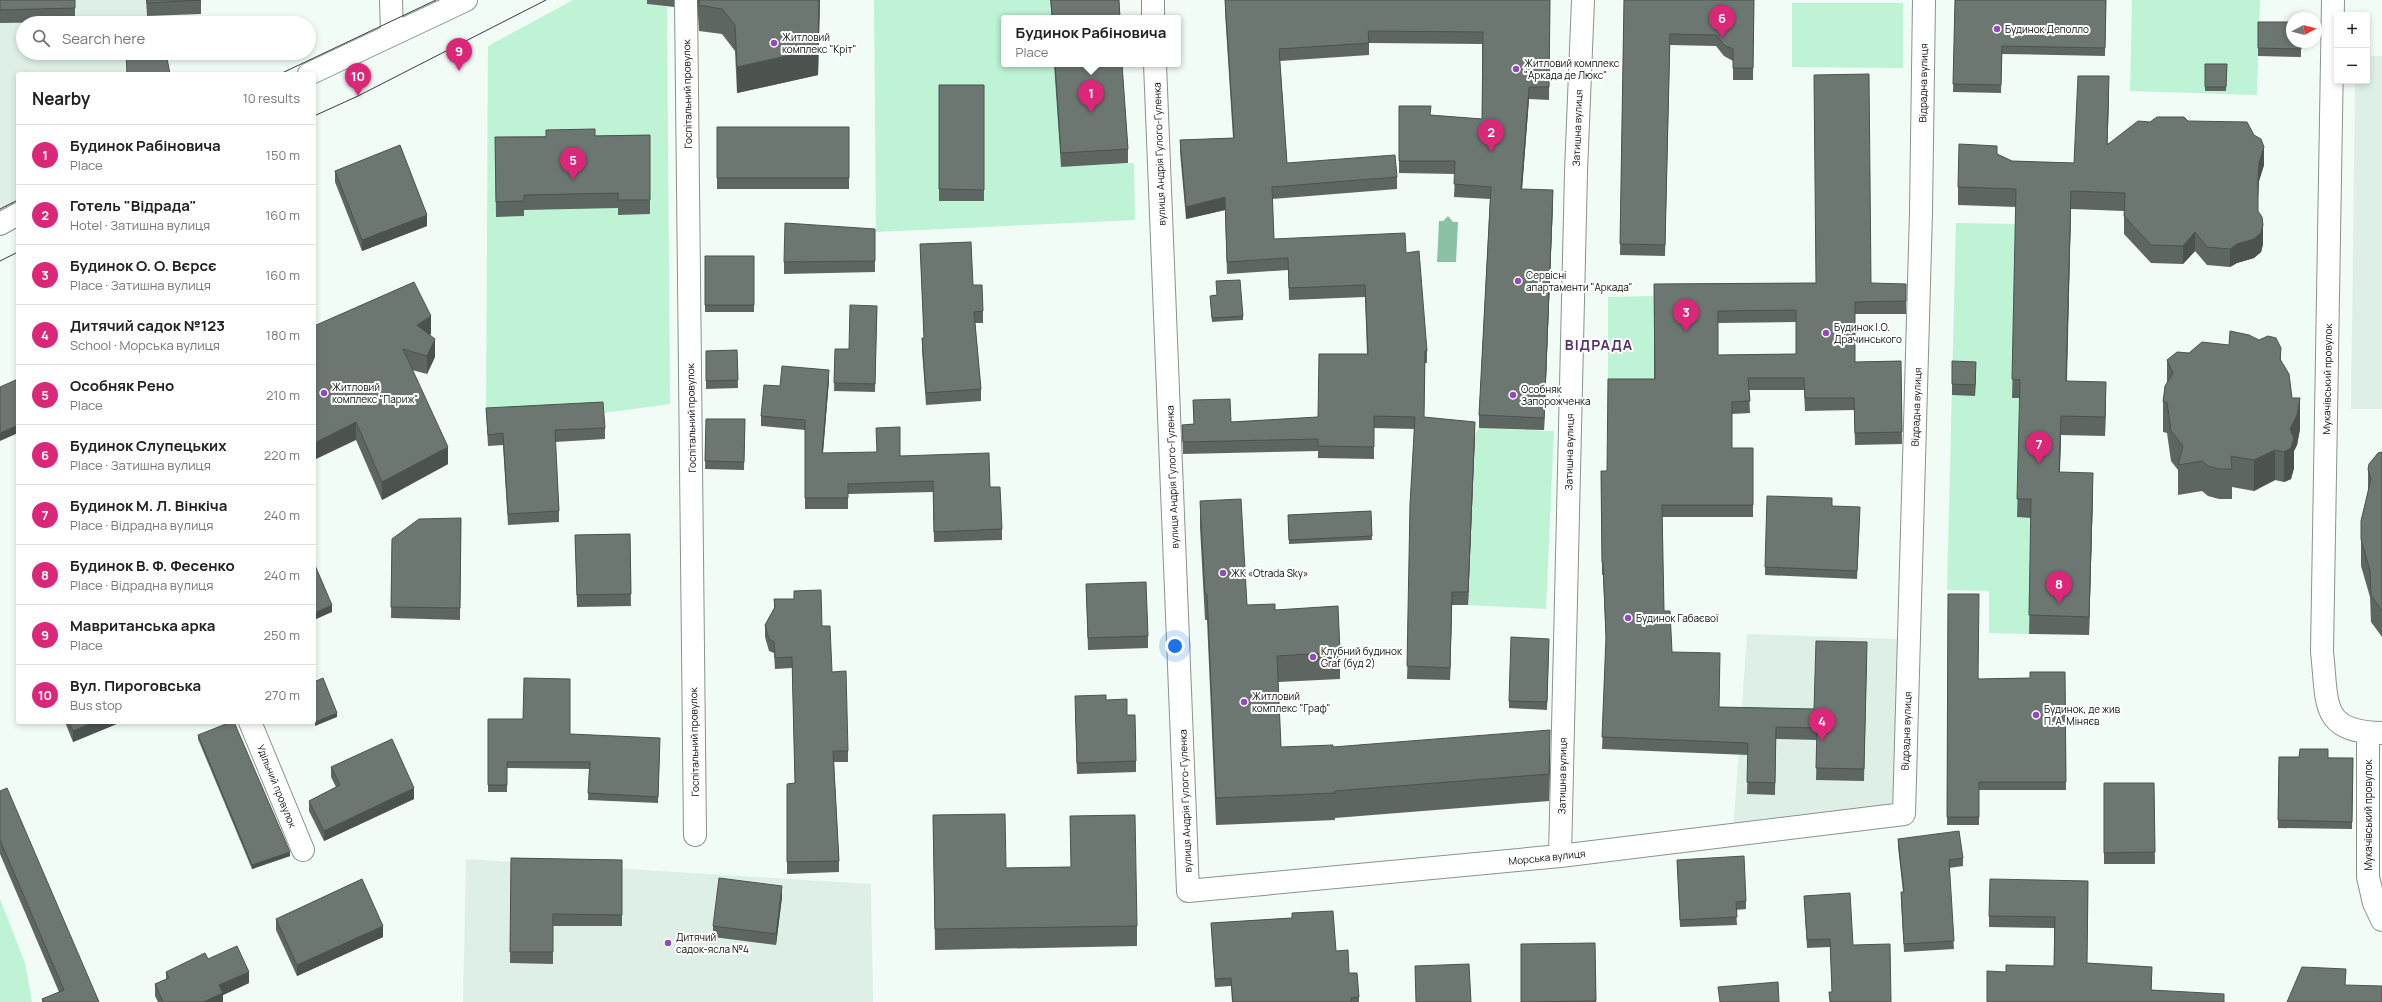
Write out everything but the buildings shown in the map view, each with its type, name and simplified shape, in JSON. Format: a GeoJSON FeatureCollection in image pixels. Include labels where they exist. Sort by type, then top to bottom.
{"type":"FeatureCollection","features":[{"type":"Feature","properties":{"kind":"street"},"geometry":{"type":"LineString","coordinates":[[390,0],[392,33]]}},
{"type":"Feature","properties":{"kind":"street"},"geometry":{"type":"LineString","coordinates":[[313,72],[392,33],[466,0]]}},
{"type":"Feature","properties":{"kind":"street","name":"Госпітальний провулок"},"geometry":{"type":"LineString","coordinates":[[686,0],[695,835]]}},
{"type":"Feature","properties":{"kind":"street"},"geometry":{"type":"LineString","coordinates":[[1152,0],[1153,15]]}},
{"type":"Feature","properties":{"kind":"street","name":"Затишна вулиця"},"geometry":{"type":"LineString","coordinates":[[1560,856],[1576,172],[1583,0]]}},
{"type":"Feature","properties":{"kind":"street","name":"Відрадна вулиця"},"geometry":{"type":"LineString","coordinates":[[1904,814],[1921,212],[1924,0]]}},
{"type":"Feature","properties":{"kind":"street","name":"Мукачівський провулок"},"geometry":{"type":"LineString","coordinates":[[2333,0],[2322,652],[2327,702],[2334,718],[2348,729],[2375,733],[2368,877],[2374,903],[2382,920]]}},
{"type":"Feature","properties":{"kind":"street","name":"вулиця Андрія Гулого-Гуленка"},"geometry":{"type":"LineString","coordinates":[[1155,67],[1188,891]]}},
{"type":"Feature","properties":{"kind":"street"},"geometry":{"type":"LineString","coordinates":[[0,224],[16,215]]}},
{"type":"Feature","properties":{"kind":"street","name":"Удільний провулок"},"geometry":{"type":"LineString","coordinates":[[251,724],[303,850]]}},
{"type":"Feature","properties":{"kind":"street","name":"Морська вулиця"},"geometry":{"type":"LineString","coordinates":[[1188,891],[1560,856],[1904,814]]}},
{"type":"Feature","properties":{"kind":"shaded area"},"geometry":{"type":"Polygon","coordinates":[[[0,0],[146,0],[147,16],[16,16],[16,60],[167,60],[170,72],[16,72],[16,216],[0,224],[0,0]]]}},
{"type":"Feature","properties":{"kind":"shaded area"},"geometry":{"type":"Polygon","coordinates":[[[573,0],[647,0],[648,4],[667,7],[670,404],[603,413],[486,420],[488,46],[573,0]]]}},
{"type":"Feature","properties":{"kind":"shaded area"},"geometry":{"type":"Polygon","coordinates":[[[874,0],[1050,0],[1052,15],[1001,15],[1001,67],[1054,67],[1061,167],[1134,163],[1135,220],[876,232],[874,0]]]}},
{"type":"Feature","properties":{"kind":"shaded area"},"geometry":{"type":"Polygon","coordinates":[[[2132,0],[2260,0],[2257,95],[2130,91],[2132,0]]]}},
{"type":"Feature","properties":{"kind":"shaded area"},"geometry":{"type":"Polygon","coordinates":[[[1792,3],[1903,3],[1903,68],[1792,67],[1792,3]]]}},
{"type":"Feature","properties":{"kind":"shaded area"},"geometry":{"type":"Polygon","coordinates":[[[2370,56],[2382,56],[2382,409],[2351,409],[2355,84],[2370,84],[2370,56]]]}},
{"type":"Feature","properties":{"kind":"shaded area"},"geometry":{"type":"Polygon","coordinates":[[[1448,216],[1453,222],[1458,222],[1456,262],[1437,262],[1439,221],[1443,221],[1448,216]]]}},
{"type":"Feature","properties":{"kind":"shaded area"},"geometry":{"type":"Polygon","coordinates":[[[1956,223],[2016,224],[2012,398],[2020,398],[2017,517],[2031,518],[2029,634],[1989,633],[1989,591],[1947,590],[1956,223]]]}},
{"type":"Feature","properties":{"kind":"shaded area"},"geometry":{"type":"Polygon","coordinates":[[[1654,296],[1655,391],[1608,391],[1608,297],[1654,296]]]}},
{"type":"Feature","properties":{"kind":"shaded area"},"geometry":{"type":"Polygon","coordinates":[[[1479,428],[1554,431],[1546,609],[1468,605],[1475,434],[1479,428]]]}},
{"type":"Feature","properties":{"kind":"shaded area"},"geometry":{"type":"Polygon","coordinates":[[[1747,634],[1900,639],[1902,812],[1733,833],[1747,634]]]}},
{"type":"Feature","properties":{"kind":"shaded area","name":"Дитячий садок-ясла №4"},"geometry":{"type":"Polygon","coordinates":[[[466,859],[871,884],[873,1002],[463,1002],[466,859]]]}},
{"type":"Feature","properties":{"kind":"shaded area"},"geometry":{"type":"Polygon","coordinates":[[[0,899],[25,963],[32,1002],[0,1002],[0,899]]]}},
{"type":"Feature","properties":{"kind":"tram line"},"geometry":{"type":"LineString","coordinates":[[316,57],[436,0]]}},
{"type":"Feature","properties":{"kind":"tram line"},"geometry":{"type":"LineString","coordinates":[[316,115],[358,96],[546,0]]}},
{"type":"Feature","properties":{"kind":"tram line"},"geometry":{"type":"LineString","coordinates":[[284,72],[310,60]]}},
{"type":"Feature","properties":{"kind":"tram line"},"geometry":{"type":"LineString","coordinates":[[0,209],[16,201]]}},
{"type":"Feature","properties":{"kind":"tram line"},"geometry":{"type":"LineString","coordinates":[[0,261],[16,253]]}},
{"type":"Feature","properties":{"kind":"place","name":"Будинок Деполло"},"geometry":{"type":"Point","coordinates":[1997,29]}},
{"type":"Feature","properties":{"kind":"place","name":"Будинок Слупецьких"},"geometry":{"type":"Point","coordinates":[1722,38]}},
{"type":"Feature","properties":{"kind":"place","name":"Житловий комплекс \"Кріт\""},"geometry":{"type":"Point","coordinates":[774,43]}},
{"type":"Feature","properties":{"kind":"place","name":"Житловий комплекс \"Аркада де Люкс\""},"geometry":{"type":"Point","coordinates":[1516,69]}},
{"type":"Feature","properties":{"kind":"place","name":"Мавританська арка"},"geometry":{"type":"Point","coordinates":[459,71]}},
{"type":"Feature","properties":{"kind":"place","name":"Вул. Пироговська"},"geometry":{"type":"Point","coordinates":[358,96]}},
{"type":"Feature","properties":{"kind":"place","name":"Будинок Рабіновича"},"geometry":{"type":"Point","coordinates":[1091,113]}},
{"type":"Feature","properties":{"kind":"place","name":"Готель \"Відрада\""},"geometry":{"type":"Point","coordinates":[1491,152]}},
{"type":"Feature","properties":{"kind":"place","name":"Особняк Рено"},"geometry":{"type":"Point","coordinates":[573,180]}},
{"type":"Feature","properties":{"kind":"place","name":"Сервісні апартаменти \"Аркада\""},"geometry":{"type":"Point","coordinates":[1518,281]}},
{"type":"Feature","properties":{"kind":"place","name":"Будинок О. О. Вєрсє"},"geometry":{"type":"Point","coordinates":[1686,332]}},
{"type":"Feature","properties":{"kind":"place","name":"Будинок І.О. Драчинського"},"geometry":{"type":"Point","coordinates":[1826,333]}},
{"type":"Feature","properties":{"kind":"place","name":"Житловий комплекс \"Париж\""},"geometry":{"type":"Point","coordinates":[324,393]}},
{"type":"Feature","properties":{"kind":"place","name":"Особняк Запорожченка"},"geometry":{"type":"Point","coordinates":[1513,395]}},
{"type":"Feature","properties":{"kind":"place","name":"Будинок М. Л. Вінкіча"},"geometry":{"type":"Point","coordinates":[2039,464]}},
{"type":"Feature","properties":{"kind":"place","name":"ЖК «Otrada Sky»"},"geometry":{"type":"Point","coordinates":[1223,573]}},
{"type":"Feature","properties":{"kind":"place","name":"Будинок В. Ф. Фесенко"},"geometry":{"type":"Point","coordinates":[2059,604]}},
{"type":"Feature","properties":{"kind":"place","name":"Будинок Габаєвої"},"geometry":{"type":"Point","coordinates":[1628,618]}},
{"type":"Feature","properties":{"kind":"place","name":"Клубний будинок Graf (буд 2)"},"geometry":{"type":"Point","coordinates":[1313,657]}},
{"type":"Feature","properties":{"kind":"place","name":"Житловий комплекс \"Граф\""},"geometry":{"type":"Point","coordinates":[1244,702]}},
{"type":"Feature","properties":{"kind":"place","name":"Будинок, де жив П. А. Міняєв"},"geometry":{"type":"Point","coordinates":[2036,715]}},
{"type":"Feature","properties":{"kind":"place","name":"Дитячий садок №123"},"geometry":{"type":"Point","coordinates":[1822,741]}},
{"type":"Feature","properties":{"kind":"place","name":"Дитячий садок-ясла №4"},"geometry":{"type":"Point","coordinates":[668,943]}},
{"type":"Feature","properties":{"kind":"district","name":"ВІДРАДА"},"geometry":{"type":"Point","coordinates":[1599,345]}}]}
